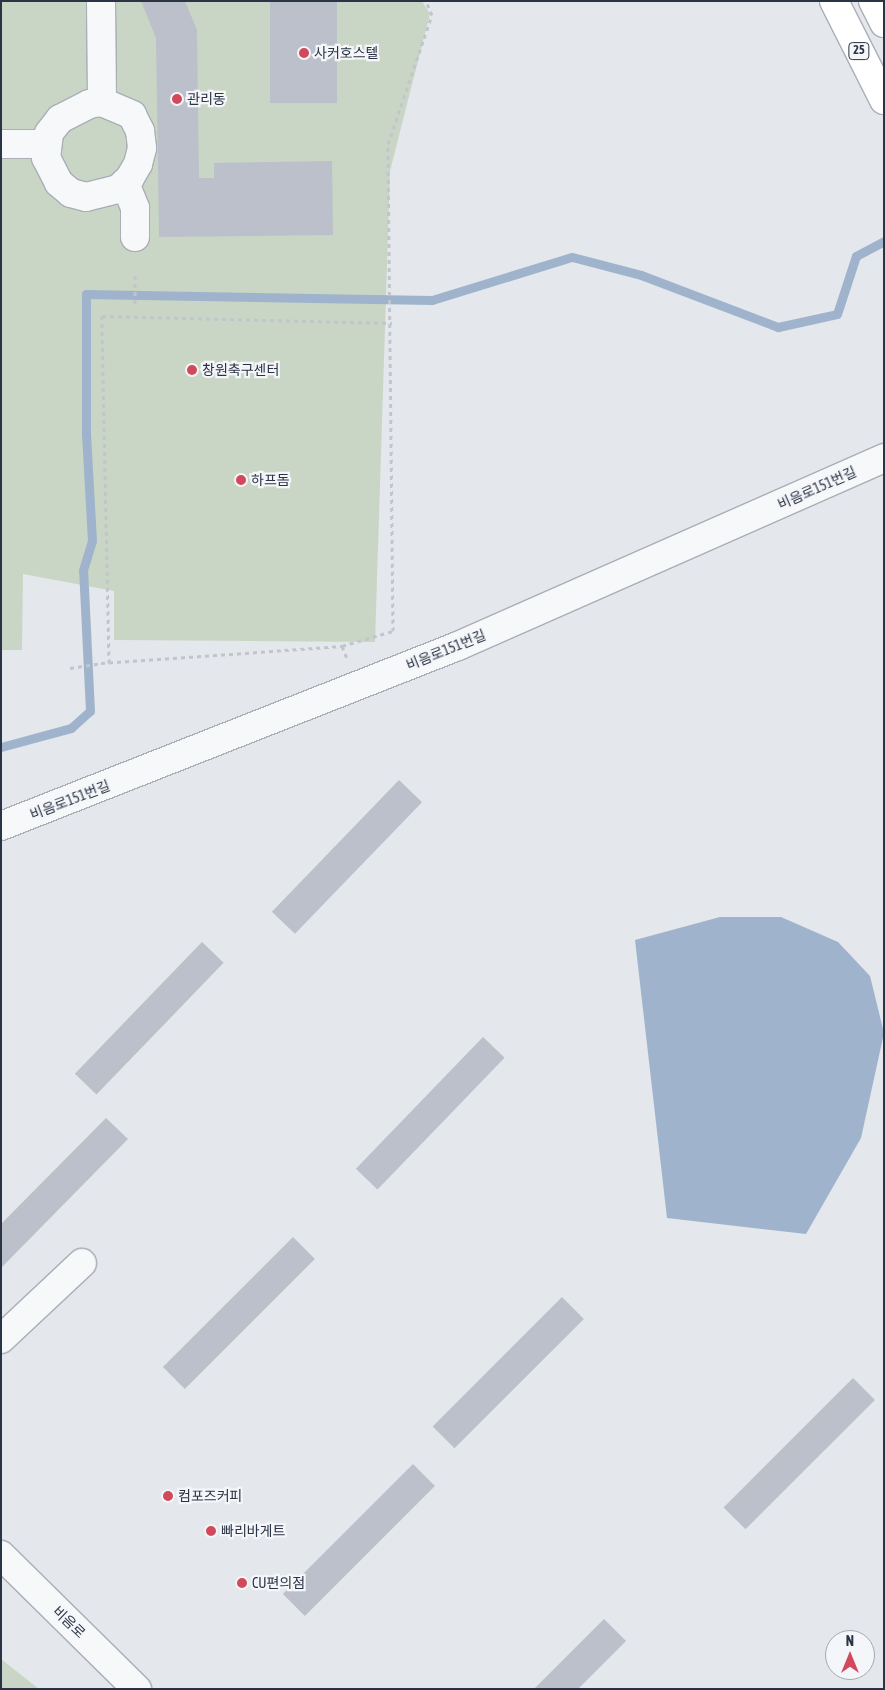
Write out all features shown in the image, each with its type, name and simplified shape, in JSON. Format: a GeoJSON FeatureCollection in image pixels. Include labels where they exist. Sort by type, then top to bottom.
{"type":"FeatureCollection","features":[{"type":"Feature","properties":{"kind":"highway","name":"25"},"geometry":{"type":"LineString","coordinates":[[834,1],[884,100]]}},
{"type":"Feature","properties":{"kind":"highway"},"geometry":{"type":"LineString","coordinates":[[873,1],[884,23]]}},
{"type":"Feature","properties":{"kind":"street"},"geometry":{"type":"LineString","coordinates":[[101,1],[102,102]]}},
{"type":"Feature","properties":{"kind":"street"},"geometry":{"type":"LineString","coordinates":[[102,102],[132,115],[140,130],[142,148],[138,164],[125,183],[103,195],[86,197],[71,194],[52,171],[46,158],[46,144],[49,133],[60,119],[89,104],[102,102]]}},
{"type":"Feature","properties":{"kind":"street"},"geometry":{"type":"LineString","coordinates":[[1,144],[46,144]]}},
{"type":"Feature","properties":{"kind":"street"},"geometry":{"type":"LineString","coordinates":[[125,183],[135,208],[135,237]]}},
{"type":"Feature","properties":{"kind":"street","name":"비음로151번길"},"geometry":{"type":"LineString","coordinates":[[1,826],[458,646],[884,458]]}},
{"type":"Feature","properties":{"kind":"street"},"geometry":{"type":"LineString","coordinates":[[1,1339],[82,1264]]}},
{"type":"Feature","properties":{"kind":"street","name":"비음로"},"geometry":{"type":"LineString","coordinates":[[1,1555],[137,1689]]}},
{"type":"Feature","properties":{"kind":"path"},"geometry":{"type":"LineString","coordinates":[[70,668],[101,663],[109,664],[342,646],[393,631],[392,323],[388,144],[432,15],[426,1]]}},
{"type":"Feature","properties":{"kind":"path"},"geometry":{"type":"LineString","coordinates":[[135,276],[135,305]]}},
{"type":"Feature","properties":{"kind":"path"},"geometry":{"type":"LineString","coordinates":[[109,664],[102,316],[392,323]]}},
{"type":"Feature","properties":{"kind":"green space","name":"창원축구센터"},"geometry":{"type":"Polygon","coordinates":[[[1,1],[422,1],[430,14],[390,171],[375,642],[114,640],[114,591],[23,574],[22,650],[1,650],[1,1]]]}},
{"type":"Feature","properties":{"kind":"green space"},"geometry":{"type":"Polygon","coordinates":[[[1,1659],[39,1689],[1,1689],[1,1659]]]}},
{"type":"Feature","properties":{"kind":"water"},"geometry":{"type":"Polygon","coordinates":[[[720,917],[781,917],[838,942],[870,976],[884,1033],[861,1138],[806,1234],[667,1218],[635,940],[720,917]]]}},
{"type":"Feature","properties":{"kind":"building","name":"관리동"},"geometry":{"type":"Polygon","coordinates":[[[141,1],[185,1],[197,30],[199,178],[214,178],[214,163],[332,161],[333,235],[159,237],[156,38],[141,1]]]}},
{"type":"Feature","properties":{"kind":"building","name":"사커호스텔"},"geometry":{"type":"Polygon","coordinates":[[[270,1],[337,1],[337,103],[270,103],[270,1]]]}},
{"type":"Feature","properties":{"kind":"building"},"geometry":{"type":"Polygon","coordinates":[[[399,780],[422,802],[295,934],[272,912],[399,780]]]}},
{"type":"Feature","properties":{"kind":"building"},"geometry":{"type":"Polygon","coordinates":[[[202,942],[224,963],[96,1094],[75,1074],[202,942]]]}},
{"type":"Feature","properties":{"kind":"building"},"geometry":{"type":"Polygon","coordinates":[[[483,1037],[505,1058],[377,1189],[356,1169],[483,1037]]]}},
{"type":"Feature","properties":{"kind":"building"},"geometry":{"type":"Polygon","coordinates":[[[106,1118],[128,1139],[1,1268],[1,1224],[106,1118]]]}},
{"type":"Feature","properties":{"kind":"building"},"geometry":{"type":"Polygon","coordinates":[[[293,1237],[315,1259],[185,1389],[163,1367],[293,1237]]]}},
{"type":"Feature","properties":{"kind":"building"},"geometry":{"type":"Polygon","coordinates":[[[562,1297],[584,1319],[455,1448],[433,1426],[562,1297]]]}},
{"type":"Feature","properties":{"kind":"building"},"geometry":{"type":"Polygon","coordinates":[[[853,1378],[875,1400],[746,1529],[724,1507],[853,1378]]]}},
{"type":"Feature","properties":{"kind":"building"},"geometry":{"type":"Polygon","coordinates":[[[413,1464],[435,1486],[305,1616],[283,1594],[413,1464]]]}},
{"type":"Feature","properties":{"kind":"building"},"geometry":{"type":"Polygon","coordinates":[[[604,1619],[626,1641],[578,1689],[534,1689],[604,1619]]]}},
{"type":"Feature","properties":{"kind":"waterway"},"geometry":{"type":"LineString","coordinates":[[1,747],[71,728],[90,711],[83,570],[92,541],[86,435],[86,294],[432,300],[572,257],[641,275],[778,327],[837,314],[856,256],[884,241]]}},
{"type":"Feature","properties":{"kind":"place","name":"사커호스텔"},"geometry":{"type":"Point","coordinates":[304,53]}},
{"type":"Feature","properties":{"kind":"place","name":"관리동"},"geometry":{"type":"Point","coordinates":[177,99]}},
{"type":"Feature","properties":{"kind":"place","name":"창원축구센터"},"geometry":{"type":"Point","coordinates":[192,370]}},
{"type":"Feature","properties":{"kind":"place","name":"하프돔"},"geometry":{"type":"Point","coordinates":[241,480]}},
{"type":"Feature","properties":{"kind":"place","name":"컴포즈커피"},"geometry":{"type":"Point","coordinates":[168,1496]}},
{"type":"Feature","properties":{"kind":"place","name":"빠리바게트"},"geometry":{"type":"Point","coordinates":[211,1531]}},
{"type":"Feature","properties":{"kind":"place","name":"CU편의점"},"geometry":{"type":"Point","coordinates":[242,1583]}}]}
